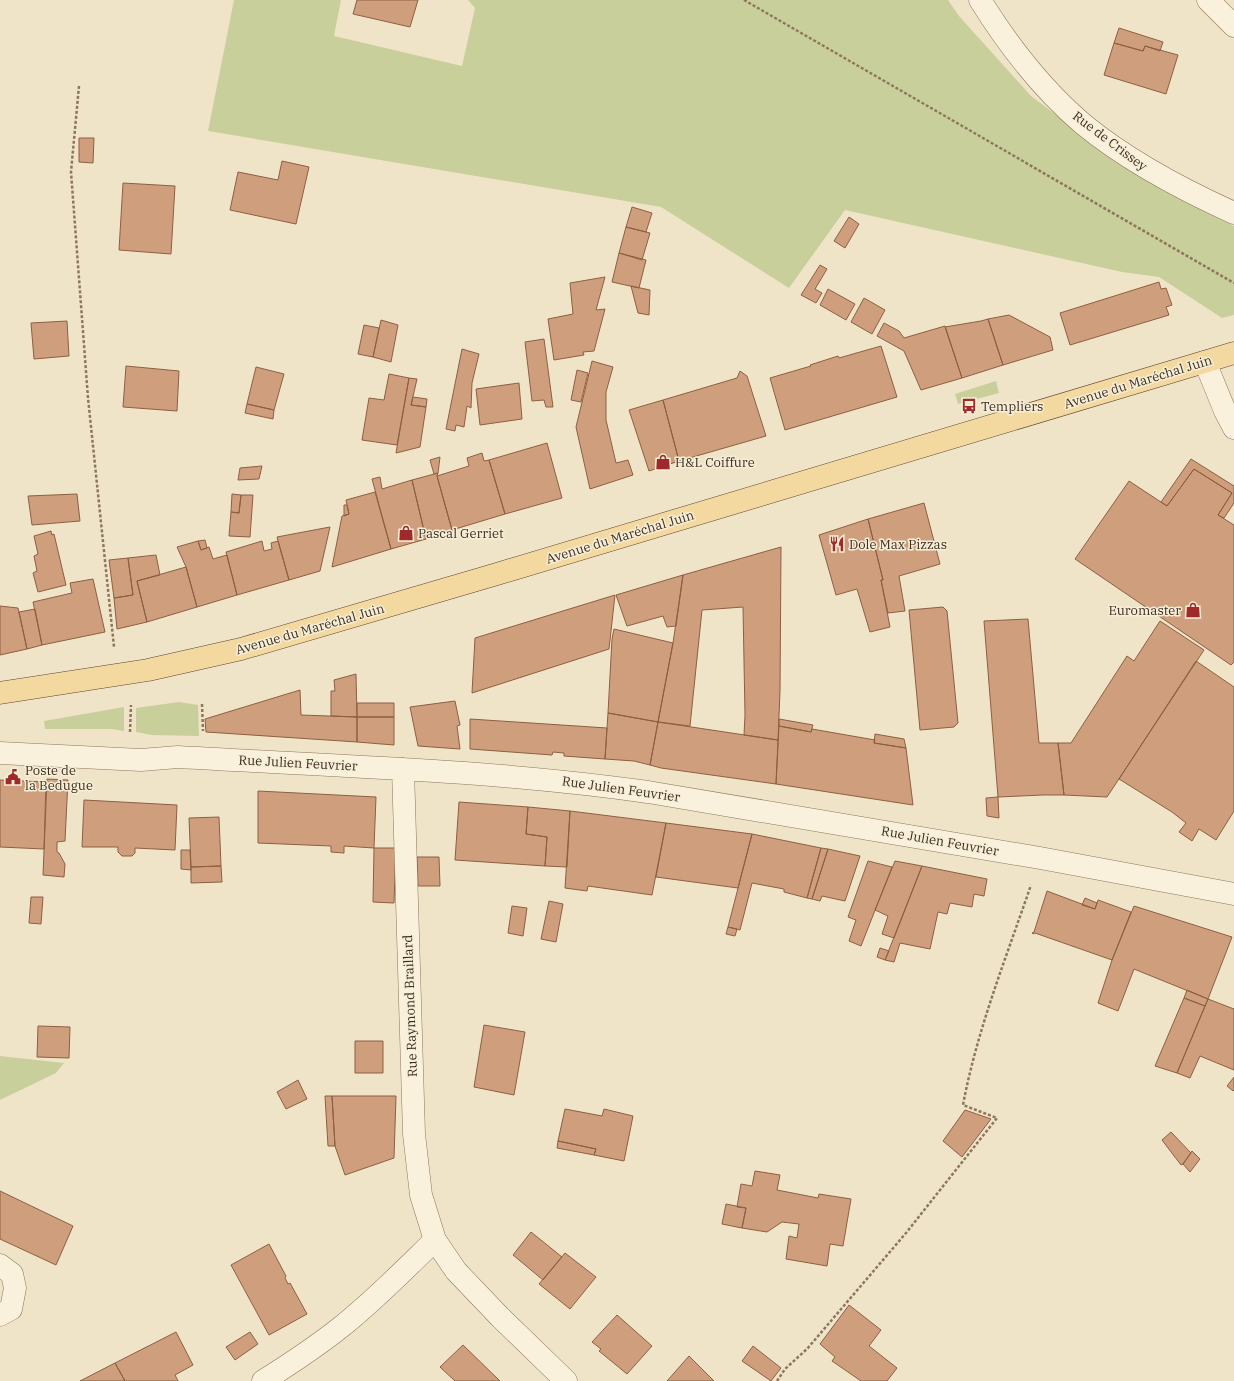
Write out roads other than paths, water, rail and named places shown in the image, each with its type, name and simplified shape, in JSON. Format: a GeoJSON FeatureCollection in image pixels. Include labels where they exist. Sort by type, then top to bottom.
{"type":"FeatureCollection","features":[{"type":"Feature","properties":{"kind":"main road","name":"Avenue du Maréchal Juin"},"geometry":{"type":"LineString","coordinates":[[0,693],[148,670],[241,649],[505,572],[1234,353]]}},
{"type":"Feature","properties":{"kind":"street","name":"Rue de Crissey"},"geometry":{"type":"LineString","coordinates":[[980,0],[1000,32],[1024,62],[1052,95],[1083,124],[1121,152],[1161,178],[1234,213]]}},
{"type":"Feature","properties":{"kind":"street"},"geometry":{"type":"LineString","coordinates":[[1208,0],[1234,26]]}},
{"type":"Feature","properties":{"kind":"street"},"geometry":{"type":"LineString","coordinates":[[1205,362],[1224,411],[1234,428]]}},
{"type":"Feature","properties":{"kind":"street","name":"Rue Julien Feuvrier"},"geometry":{"type":"LineString","coordinates":[[0,753],[141,760],[178,757],[403,769],[517,777],[600,785],[1040,858],[1234,894]]}},
{"type":"Feature","properties":{"kind":"street","name":"Rue Raymond Braillard"},"geometry":{"type":"LineString","coordinates":[[403,769],[414,1134],[421,1195],[435,1240],[456,1271],[500,1317],[566,1381]]}},
{"type":"Feature","properties":{"kind":"street"},"geometry":{"type":"LineString","coordinates":[[263,1381],[298,1360],[342,1327],[393,1281],[435,1240]]}},
{"type":"Feature","properties":{"kind":"street"},"geometry":{"type":"LineString","coordinates":[[0,1265],[12,1274],[15,1288],[11,1309],[0,1315]]}},
{"type":"Feature","properties":{"kind":"place","name":"Templiers"},"geometry":{"type":"Point","coordinates":[969,406]}},
{"type":"Feature","properties":{"kind":"place","name":"H&L Coiffure"},"geometry":{"type":"Point","coordinates":[663,462]}},
{"type":"Feature","properties":{"kind":"place","name":"Pascal Gerriet"},"geometry":{"type":"Point","coordinates":[406,533]}},
{"type":"Feature","properties":{"kind":"place","name":"Dole Max Pizzas"},"geometry":{"type":"Point","coordinates":[837,544]}},
{"type":"Feature","properties":{"kind":"place","name":"Euromaster"},"geometry":{"type":"Point","coordinates":[1193,610]}},
{"type":"Feature","properties":{"kind":"place","name":"Poste de la Bedugue"},"geometry":{"type":"Point","coordinates":[13,777]}}]}
